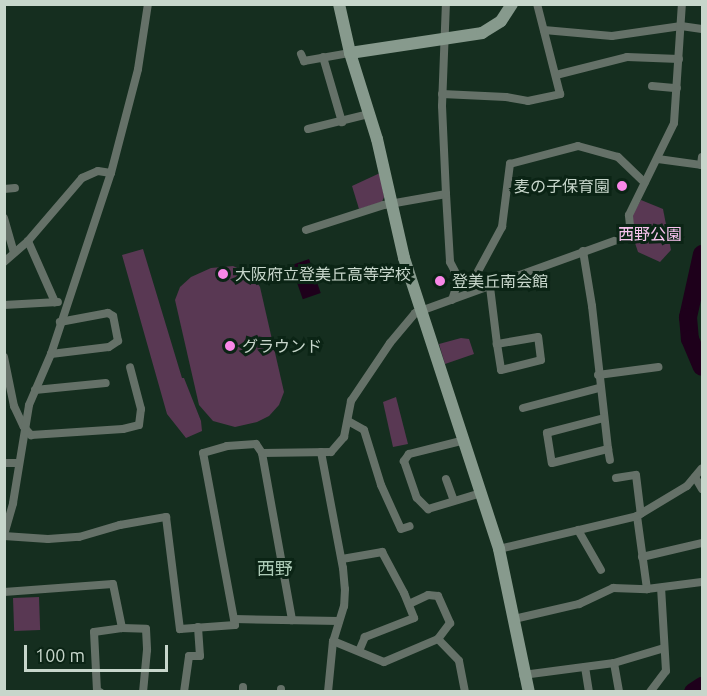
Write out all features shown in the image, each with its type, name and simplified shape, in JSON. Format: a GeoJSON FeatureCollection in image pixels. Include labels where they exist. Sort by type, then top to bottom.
{"type":"FeatureCollection","features":[{"type":"Feature","properties":{"kind":"street"},"geometry":{"type":"LineString","coordinates":[[148,4],[138,69],[111,173],[51,354],[35,390],[24,427],[17,463],[14,503],[4,536],[48,539],[79,537],[120,525],[166,517],[180,629],[235,625],[203,453],[228,446],[256,444],[262,453],[292,620]]}},
{"type":"Feature","properties":{"kind":"street"},"geometry":{"type":"LineString","coordinates":[[339,4],[404,258],[499,549],[523,675],[529,692]]}},
{"type":"Feature","properties":{"kind":"street"},"geometry":{"type":"LineString","coordinates":[[446,4],[442,94],[446,194],[450,262],[459,279],[452,300]]}},
{"type":"Feature","properties":{"kind":"street"},"geometry":{"type":"LineString","coordinates":[[301,54],[304,61],[482,33],[501,21],[512,4]]}},
{"type":"Feature","properties":{"kind":"street"},"geometry":{"type":"LineString","coordinates":[[442,94],[506,97],[528,101],[553,98],[560,94],[537,4]]}},
{"type":"Feature","properties":{"kind":"street"},"geometry":{"type":"LineString","coordinates":[[262,453],[331,452],[344,437],[351,401],[415,313],[631,235],[628,214],[658,159],[674,123],[682,4]]}},
{"type":"Feature","properties":{"kind":"street"},"geometry":{"type":"LineString","coordinates":[[544,30],[612,36],[681,26],[702,29]]}},
{"type":"Feature","properties":{"kind":"street"},"geometry":{"type":"LineString","coordinates":[[323,57],[342,122]]}},
{"type":"Feature","properties":{"kind":"street"},"geometry":{"type":"LineString","coordinates":[[556,75],[627,57],[678,59]]}},
{"type":"Feature","properties":{"kind":"street"},"geometry":{"type":"LineString","coordinates":[[652,86],[676,88]]}},
{"type":"Feature","properties":{"kind":"street"},"geometry":{"type":"LineString","coordinates":[[308,129],[369,114]]}},
{"type":"Feature","properties":{"kind":"street"},"geometry":{"type":"LineString","coordinates":[[458,282],[476,275],[502,227],[510,164],[578,146],[618,157],[645,183]]}},
{"type":"Feature","properties":{"kind":"street"},"geometry":{"type":"LineString","coordinates":[[658,159],[700,165],[702,157]]}},
{"type":"Feature","properties":{"kind":"street"},"geometry":{"type":"LineString","coordinates":[[4,262],[28,241],[82,178],[98,171],[111,173]]}},
{"type":"Feature","properties":{"kind":"street"},"geometry":{"type":"LineString","coordinates":[[4,189],[15,188]]}},
{"type":"Feature","properties":{"kind":"street"},"geometry":{"type":"LineString","coordinates":[[306,230],[391,203],[446,194]]}},
{"type":"Feature","properties":{"kind":"street"},"geometry":{"type":"LineString","coordinates":[[4,218],[14,254]]}},
{"type":"Feature","properties":{"kind":"street"},"geometry":{"type":"LineString","coordinates":[[28,241],[55,302]]}},
{"type":"Feature","properties":{"kind":"street"},"geometry":{"type":"LineString","coordinates":[[583,251],[592,306],[599,388],[610,460]]}},
{"type":"Feature","properties":{"kind":"street"},"geometry":{"type":"LineString","coordinates":[[490,287],[497,344],[501,370],[541,360],[538,337],[497,344]]}},
{"type":"Feature","properties":{"kind":"street"},"geometry":{"type":"LineString","coordinates":[[4,305],[68,303]]}},
{"type":"Feature","properties":{"kind":"street"},"geometry":{"type":"LineString","coordinates":[[51,354],[109,347],[118,341],[113,316],[108,313],[60,322]]}},
{"type":"Feature","properties":{"kind":"street"},"geometry":{"type":"LineString","coordinates":[[4,357],[14,406],[24,427],[31,435],[123,429],[139,425],[141,409],[130,367]]}},
{"type":"Feature","properties":{"kind":"street"},"geometry":{"type":"LineString","coordinates":[[598,375],[658,368]]}},
{"type":"Feature","properties":{"kind":"street"},"geometry":{"type":"LineString","coordinates":[[35,390],[106,383]]}},
{"type":"Feature","properties":{"kind":"street"},"geometry":{"type":"LineString","coordinates":[[523,408],[599,388]]}},
{"type":"Feature","properties":{"kind":"street"},"geometry":{"type":"LineString","coordinates":[[604,418],[546,433],[552,463],[608,449]]}},
{"type":"Feature","properties":{"kind":"street"},"geometry":{"type":"LineString","coordinates":[[348,421],[364,430],[381,485],[401,529],[410,525]]}},
{"type":"Feature","properties":{"kind":"street"},"geometry":{"type":"LineString","coordinates":[[465,440],[409,454],[404,461],[417,498],[428,509],[482,493]]}},
{"type":"Feature","properties":{"kind":"street"},"geometry":{"type":"LineString","coordinates":[[321,452],[342,560],[344,606],[333,641],[328,692]]}},
{"type":"Feature","properties":{"kind":"street"},"geometry":{"type":"LineString","coordinates":[[4,463],[17,463]]}},
{"type":"Feature","properties":{"kind":"street"},"geometry":{"type":"LineString","coordinates":[[499,549],[639,515],[687,486],[702,468]]}},
{"type":"Feature","properties":{"kind":"street"},"geometry":{"type":"LineString","coordinates":[[616,478],[636,475],[646,589]]}},
{"type":"Feature","properties":{"kind":"street"},"geometry":{"type":"LineString","coordinates":[[695,477],[702,489]]}},
{"type":"Feature","properties":{"kind":"street"},"geometry":{"type":"LineString","coordinates":[[446,479],[454,501]]}},
{"type":"Feature","properties":{"kind":"street"},"geometry":{"type":"LineString","coordinates":[[578,530],[601,570]]}},
{"type":"Feature","properties":{"kind":"street"},"geometry":{"type":"LineString","coordinates":[[642,557],[702,543]]}},
{"type":"Feature","properties":{"kind":"street"},"geometry":{"type":"LineString","coordinates":[[342,560],[382,552],[414,618],[364,637],[359,651]]}},
{"type":"Feature","properties":{"kind":"street"},"geometry":{"type":"LineString","coordinates":[[514,619],[579,604],[613,588],[661,588],[702,582]]}},
{"type":"Feature","properties":{"kind":"street"},"geometry":{"type":"LineString","coordinates":[[4,592],[113,584],[122,628]]}},
{"type":"Feature","properties":{"kind":"street"},"geometry":{"type":"LineString","coordinates":[[650,692],[666,671],[661,588]]}},
{"type":"Feature","properties":{"kind":"street"},"geometry":{"type":"LineString","coordinates":[[333,641],[384,662],[438,639],[450,623],[438,596],[428,595],[409,604]]}},
{"type":"Feature","properties":{"kind":"street"},"geometry":{"type":"LineString","coordinates":[[234,619],[339,621]]}},
{"type":"Feature","properties":{"kind":"street"},"geometry":{"type":"LineString","coordinates":[[184,692],[189,656],[200,656],[198,627]]}},
{"type":"Feature","properties":{"kind":"street"},"geometry":{"type":"LineString","coordinates":[[100,692],[98,691],[94,632],[122,628],[146,629],[147,650],[143,692]]}},
{"type":"Feature","properties":{"kind":"street"},"geometry":{"type":"LineString","coordinates":[[438,639],[459,662],[465,692]]}},
{"type":"Feature","properties":{"kind":"street"},"geometry":{"type":"LineString","coordinates":[[523,675],[614,663],[664,648]]}},
{"type":"Feature","properties":{"kind":"street"},"geometry":{"type":"LineString","coordinates":[[614,663],[619,692]]}},
{"type":"Feature","properties":{"kind":"street"},"geometry":{"type":"LineString","coordinates":[[585,667],[589,692]]}},
{"type":"Feature","properties":{"kind":"green space"},"geometry":{"type":"Polygon","coordinates":[[[380,173],[384,197],[382,202],[359,209],[352,186],[380,173]]]}},
{"type":"Feature","properties":{"kind":"green space","name":"西野公園"},"geometry":{"type":"Polygon","coordinates":[[[641,200],[663,209],[671,250],[660,262],[638,252],[633,237],[632,215],[641,200]]]}},
{"type":"Feature","properties":{"kind":"green space"},"geometry":{"type":"Polygon","coordinates":[[[143,249],[182,378],[184,378],[201,421],[202,431],[186,438],[167,414],[122,255],[143,249]]]}},
{"type":"Feature","properties":{"kind":"green space","name":"グラウンド"},"geometry":{"type":"Polygon","coordinates":[[[233,266],[252,275],[260,287],[284,392],[279,405],[269,416],[257,422],[235,427],[213,421],[199,405],[175,300],[180,287],[191,277],[211,268],[233,266]]]}},
{"type":"Feature","properties":{"kind":"green space"},"geometry":{"type":"Polygon","coordinates":[[[461,338],[469,339],[474,354],[445,364],[439,344],[461,338]]]}},
{"type":"Feature","properties":{"kind":"green space"},"geometry":{"type":"Polygon","coordinates":[[[396,397],[408,444],[393,447],[383,402],[396,397]]]}},
{"type":"Feature","properties":{"kind":"green space"},"geometry":{"type":"Polygon","coordinates":[[[39,597],[40,630],[14,631],[13,598],[39,597]]]}},
{"type":"Feature","properties":{"kind":"shaded area"},"geometry":{"type":"Polygon","coordinates":[[[309,259],[321,293],[303,299],[291,265],[309,259]]]}},
{"type":"Feature","properties":{"kind":"waterway"},"geometry":{"type":"LineString","coordinates":[[702,254],[688,317],[690,339],[702,367]]}},
{"type":"Feature","properties":{"kind":"waterway"},"geometry":{"type":"LineString","coordinates":[[693,692],[702,686]]}},
{"type":"Feature","properties":{"kind":"place","name":"麦の子保育園"},"geometry":{"type":"Point","coordinates":[622,186]}},
{"type":"Feature","properties":{"kind":"place","name":"大阪府立登美丘高等学校"},"geometry":{"type":"Point","coordinates":[223,274]}},
{"type":"Feature","properties":{"kind":"place","name":"登美丘南会館"},"geometry":{"type":"Point","coordinates":[440,281]}},
{"type":"Feature","properties":{"kind":"place","name":"グラウンド"},"geometry":{"type":"Point","coordinates":[230,346]}},
{"type":"Feature","properties":{"kind":"district","name":"西野"},"geometry":{"type":"Point","coordinates":[275,568]}}]}
